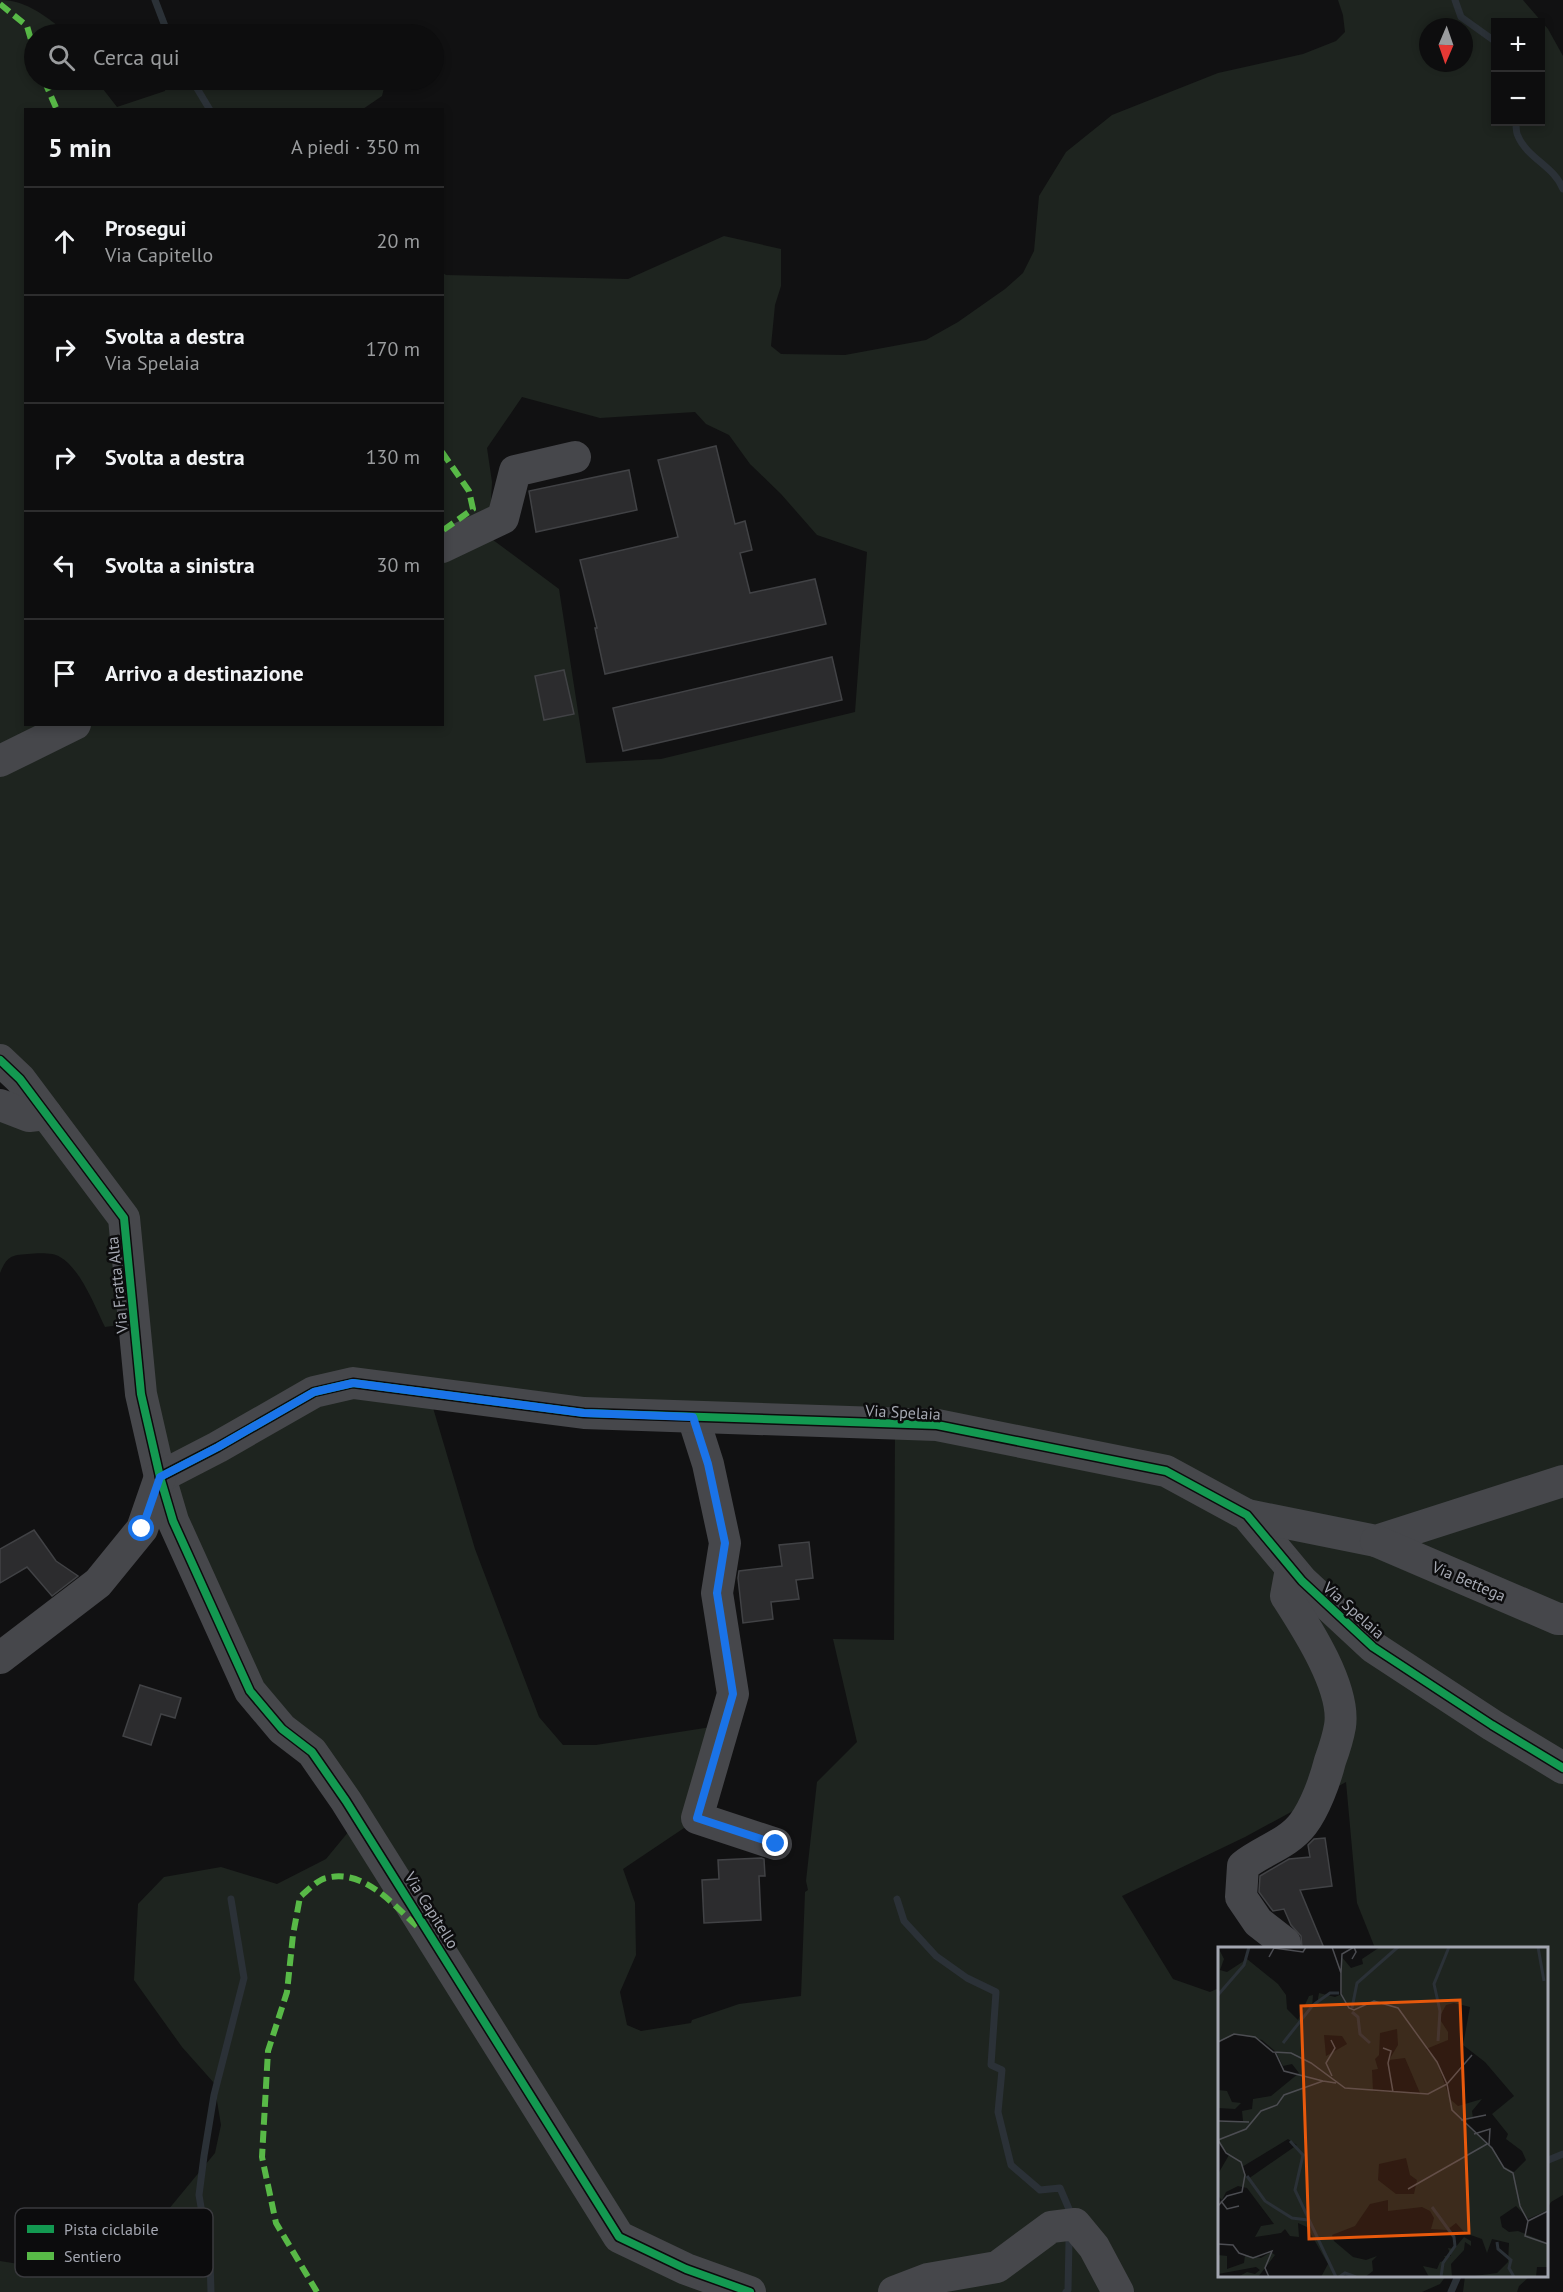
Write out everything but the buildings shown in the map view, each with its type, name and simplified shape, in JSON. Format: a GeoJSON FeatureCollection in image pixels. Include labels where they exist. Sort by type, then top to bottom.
{"type":"FeatureCollection","features":[{"type":"Feature","properties":{"kind":"street"},"geometry":{"type":"LineString","coordinates":[[444,546],[503,518],[515,471],[575,457]]}},
{"type":"Feature","properties":{"kind":"street"},"geometry":{"type":"LineString","coordinates":[[0,761],[71,726]]}},
{"type":"Feature","properties":{"kind":"street","name":"Via Fratta Alta"},"geometry":{"type":"LineString","coordinates":[[0,1060],[20,1079],[124,1218],[141,1394],[160,1477]]}},
{"type":"Feature","properties":{"kind":"street"},"geometry":{"type":"LineString","coordinates":[[0,1105],[29,1116],[46,1114]]}},
{"type":"Feature","properties":{"kind":"street","name":"Via Spelaia"},"geometry":{"type":"LineString","coordinates":[[160,1477],[314,1392],[353,1383],[584,1413],[937,1425],[1166,1471],[1247,1515],[1302,1581],[1373,1647],[1492,1725],[1563,1768]]}},
{"type":"Feature","properties":{"kind":"street"},"geometry":{"type":"LineString","coordinates":[[693,1417],[708,1464],[725,1543],[717,1593],[733,1694],[697,1818],[776,1844]]}},
{"type":"Feature","properties":{"kind":"street"},"geometry":{"type":"LineString","coordinates":[[0,1658],[98,1583],[142,1529],[160,1477]]}},
{"type":"Feature","properties":{"kind":"street","name":"Via Capitello"},"geometry":{"type":"LineString","coordinates":[[160,1477],[172,1521],[250,1691],[282,1729],[312,1752],[346,1801],[619,2237],[686,2269],[750,2292]]}},
{"type":"Feature","properties":{"kind":"street","name":"Via Bettega"},"geometry":{"type":"LineString","coordinates":[[1376,1541],[1563,1481]]}},
{"type":"Feature","properties":{"kind":"street","name":"Via Bettega"},"geometry":{"type":"LineString","coordinates":[[1247,1515],[1376,1541],[1558,1619],[1563,1619]]}},
{"type":"Feature","properties":{"kind":"street"},"geometry":{"type":"LineString","coordinates":[[1285,1943],[1258,1922],[1241,1897],[1243,1866],[1257,1855],[1273,1849],[1302,1825],[1326,1779],[1340,1724],[1335,1686],[1314,1640],[1286,1596],[1292,1569]]}},
{"type":"Feature","properties":{"kind":"street"},"geometry":{"type":"LineString","coordinates":[[894,2292],[928,2279],[997,2267],[1051,2227],[1075,2224],[1094,2247],[1118,2292]]}},
{"type":"Feature","properties":{"kind":"shaded area"},"geometry":{"type":"Polygon","coordinates":[[[0,0],[20,3],[56,24],[24,24],[24,90],[104,90],[117,107],[165,90],[384,90],[382,96],[364,108],[24,108],[24,726],[444,726],[444,274],[628,279],[724,236],[781,249],[781,286],[775,305],[771,346],[781,354],[845,355],[926,340],[958,322],[1005,289],[1023,273],[1034,251],[1039,196],[1066,152],[1112,115],[1218,73],[1303,54],[1336,41],[1345,32],[1338,0],[1523,0],[1539,18],[1491,18],[1491,126],[1545,126],[1545,26],[1563,56],[1563,2195],[1551,2202],[1548,2207],[1548,1947],[1375,1947],[1357,1903],[1346,1782],[1245,1837],[1122,1896],[1173,1979],[1210,1992],[1218,1988],[1218,2277],[1445,2277],[1440,2284],[1422,2292],[0,2292],[0,2261],[15,2263],[15,2277],[213,2277],[213,2208],[170,2208],[215,2153],[221,2125],[214,2083],[182,2047],[134,1980],[138,1904],[164,1877],[221,1867],[277,1884],[326,1859],[354,1825],[254,1694],[159,1473],[134,1323],[105,1327],[81,1279],[68,1263],[57,1255],[40,1253],[13,1256],[7,1260],[0,1273],[0,1102],[21,1098],[0,1072],[0,0]],[[522,397],[487,448],[492,482],[489,537],[559,589],[586,763],[661,759],[855,712],[867,552],[817,535],[781,494],[750,464],[729,435],[706,424],[695,412],[600,418],[522,397]],[[428,1391],[475,1549],[539,1717],[563,1745],[596,1745],[724,1725],[690,1824],[623,1869],[635,1903],[636,1955],[620,1992],[627,2025],[641,2031],[691,2023],[692,2020],[739,2004],[801,1996],[805,1892],[808,1890],[806,1881],[817,1782],[857,1742],[833,1639],[894,1640],[895,1429],[428,1391]]]}},
{"type":"Feature","properties":{"kind":"shaded area"},"geometry":{"type":"Polygon","coordinates":[[[1465,2277],[1529,2277],[1519,2286],[1517,2292],[1463,2292],[1465,2277]]]}},
{"type":"Feature","properties":{"kind":"waterway"},"geometry":{"type":"LineString","coordinates":[[155,0],[164,24]]}},
{"type":"Feature","properties":{"kind":"waterway"},"geometry":{"type":"LineString","coordinates":[[1455,0],[1461,17],[1491,38]]}},
{"type":"Feature","properties":{"kind":"waterway"},"geometry":{"type":"LineString","coordinates":[[198,90],[209,108]]}},
{"type":"Feature","properties":{"kind":"waterway"},"geometry":{"type":"LineString","coordinates":[[1516,126],[1522,144],[1554,175],[1563,189]]}},
{"type":"Feature","properties":{"kind":"waterway"},"geometry":{"type":"LineString","coordinates":[[201,2208],[199,2195],[214,2095],[244,1978],[231,1899]]}},
{"type":"Feature","properties":{"kind":"waterway"},"geometry":{"type":"LineString","coordinates":[[897,1899],[904,1921],[936,1956],[967,1978],[996,1992],[991,2065],[1002,2070],[998,2112],[1011,2165],[1040,2190],[1060,2188],[1069,2209]]}},
{"type":"Feature","properties":{"kind":"waterway"},"geometry":{"type":"LineString","coordinates":[[1548,2160],[1563,2154]]}},
{"type":"Feature","properties":{"kind":"waterway"},"geometry":{"type":"LineString","coordinates":[[1066,2292],[1068,2290],[1069,2241]]}},
{"type":"Feature","properties":{"kind":"waterway"},"geometry":{"type":"LineString","coordinates":[[211,2277],[211,2292]]}},
{"type":"Feature","properties":{"kind":"waterway"},"geometry":{"type":"LineString","coordinates":[[1451,2292],[1458,2277]]}},
{"type":"Feature","properties":{"kind":"marked path"},"geometry":{"type":"LineString","coordinates":[[0,4],[25,24]]}},
{"type":"Feature","properties":{"kind":"marked path"},"geometry":{"type":"LineString","coordinates":[[48,90],[56,108]]}},
{"type":"Feature","properties":{"kind":"marked path"},"geometry":{"type":"LineString","coordinates":[[444,455],[469,491],[473,509],[444,530]]}},
{"type":"Feature","properties":{"kind":"marked path"},"geometry":{"type":"LineString","coordinates":[[317,2292],[276,2223],[262,2157],[268,2051],[287,1992],[300,1897],[323,1879],[340,1876],[353,1879],[378,1891],[420,1929]]}},
{"type":"Feature","properties":{"kind":"cycle path"},"geometry":{"type":"LineString","coordinates":[[0,1060],[20,1079],[124,1218],[141,1394],[160,1477],[173,1521],[250,1691],[282,1729],[312,1752],[346,1801],[619,2237],[686,2269],[750,2292]]}},
{"type":"Feature","properties":{"kind":"cycle path"},"geometry":{"type":"LineString","coordinates":[[160,1477],[314,1392],[353,1383],[584,1413],[937,1425],[1166,1471],[1247,1515],[1302,1581],[1373,1647],[1492,1725],[1563,1768]]}},
{"type":"Feature","properties":{"kind":"route"},"geometry":{"type":"LineString","coordinates":[[142,1529],[160,1477],[314,1392],[353,1383],[584,1413],[693,1417],[708,1464],[725,1543],[717,1593],[733,1694],[697,1818],[776,1844]]}}]}
